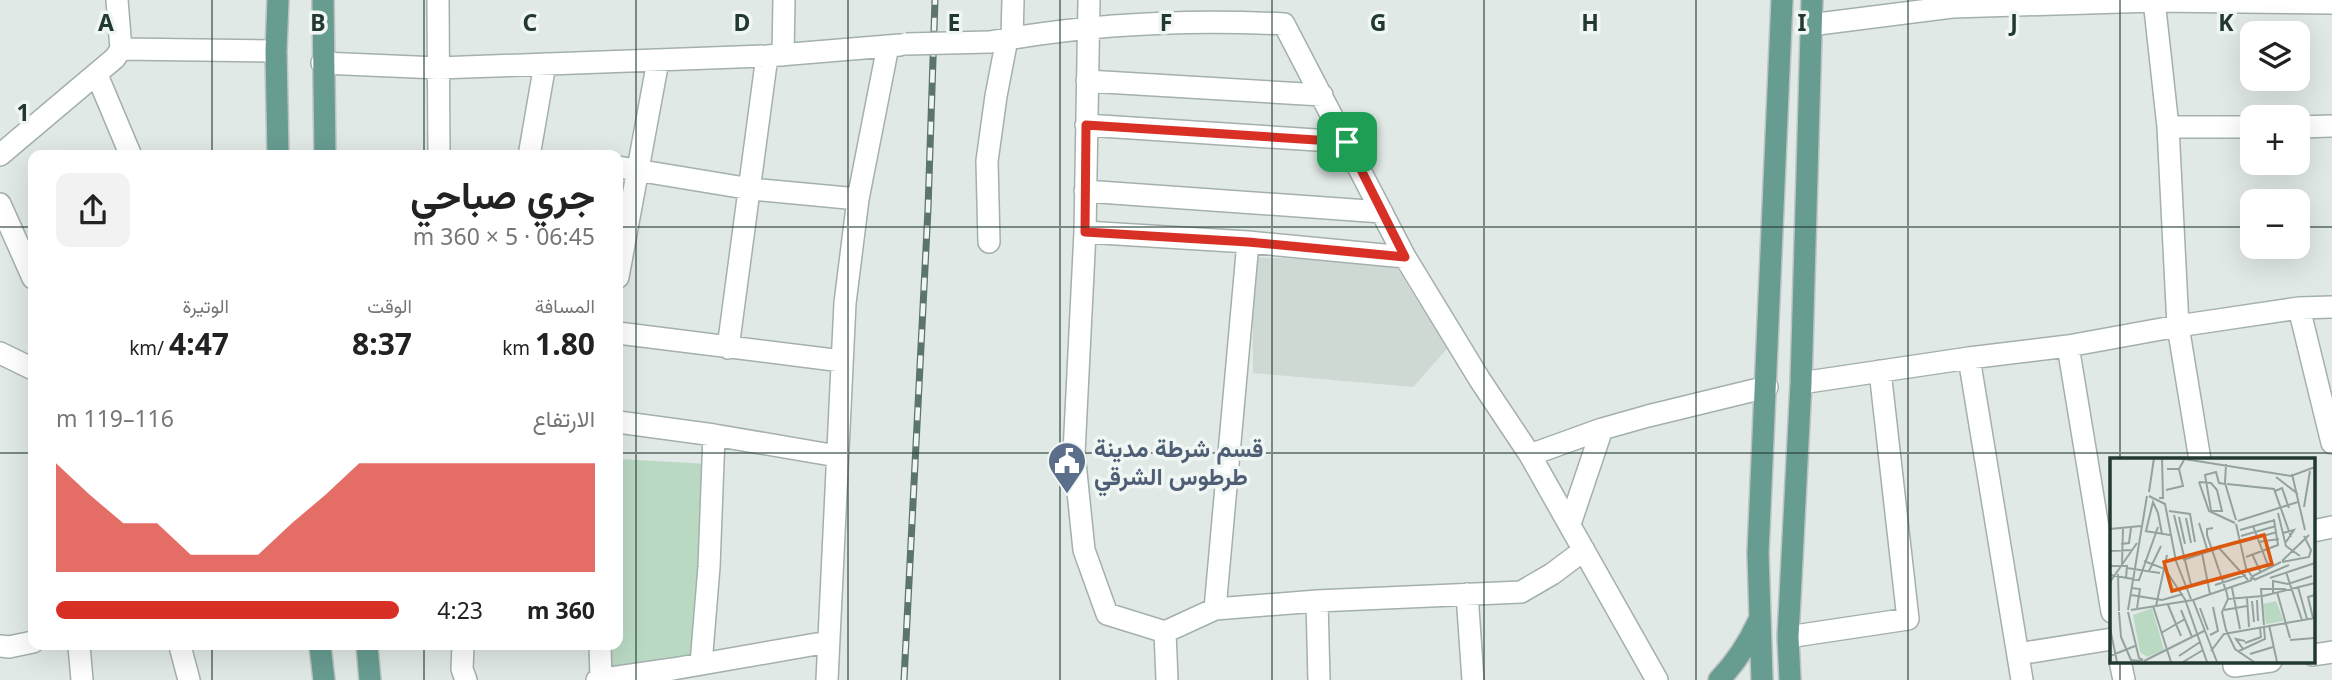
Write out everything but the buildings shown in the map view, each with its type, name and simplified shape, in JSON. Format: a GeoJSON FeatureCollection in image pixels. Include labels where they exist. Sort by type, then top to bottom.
{"type":"FeatureCollection","features":[{"type":"Feature","properties":{"kind":"main road"},"geometry":{"type":"LineString","coordinates":[[278,0],[278,150]]}},
{"type":"Feature","properties":{"kind":"main road"},"geometry":{"type":"LineString","coordinates":[[323,0],[325,150]]}},
{"type":"Feature","properties":{"kind":"main road"},"geometry":{"type":"LineString","coordinates":[[1762,680],[1758,553],[1782,0]]}},
{"type":"Feature","properties":{"kind":"main road"},"geometry":{"type":"LineString","coordinates":[[1790,680],[1788,637],[1801,383],[1812,0]]}},
{"type":"Feature","properties":{"kind":"main road"},"geometry":{"type":"LineString","coordinates":[[1758,553],[1792,553]]}},
{"type":"Feature","properties":{"kind":"main road"},"geometry":{"type":"LineString","coordinates":[[1719,680],[1749,643],[1759,620]]}},
{"type":"Feature","properties":{"kind":"main road"},"geometry":{"type":"LineString","coordinates":[[1744,680],[1749,643]]}},
{"type":"Feature","properties":{"kind":"main road"},"geometry":{"type":"LineString","coordinates":[[320,650],[324,680]]}},
{"type":"Feature","properties":{"kind":"main road"},"geometry":{"type":"LineString","coordinates":[[367,650],[370,680]]}},
{"type":"Feature","properties":{"kind":"street"},"geometry":{"type":"LineString","coordinates":[[0,155],[115,58],[121,49],[117,0]]}},
{"type":"Feature","properties":{"kind":"street"},"geometry":{"type":"LineString","coordinates":[[438,0],[439,150]]}},
{"type":"Feature","properties":{"kind":"street"},"geometry":{"type":"LineString","coordinates":[[727,348],[784,0]]}},
{"type":"Feature","properties":{"kind":"street"},"geometry":{"type":"LineString","coordinates":[[989,242],[987,161],[1003,39],[1013,0]]}},
{"type":"Feature","properties":{"kind":"street"},"geometry":{"type":"LineString","coordinates":[[1089,0],[1085,232],[1074,453],[1084,550],[1107,614],[1165,632],[1215,609],[1317,601],[1521,592],[1552,574],[1584,550]]}},
{"type":"Feature","properties":{"kind":"street"},"geometry":{"type":"LineString","coordinates":[[1810,25],[1952,6],[2154,1],[2332,3]]}},
{"type":"Feature","properties":{"kind":"street"},"geometry":{"type":"LineString","coordinates":[[2154,1],[2168,127],[2178,326],[2200,458]]}},
{"type":"Feature","properties":{"kind":"street"},"geometry":{"type":"LineString","coordinates":[[322,63],[438,68],[775,56],[1003,39],[1223,10],[1284,24],[1405,257],[1480,380],[1530,455],[1657,680]]}},
{"type":"Feature","properties":{"kind":"street"},"geometry":{"type":"LineString","coordinates":[[827,680],[845,303],[858,199],[897,45]]}},
{"type":"Feature","properties":{"kind":"street"},"geometry":{"type":"LineString","coordinates":[[121,49],[276,51]]}},
{"type":"Feature","properties":{"kind":"street"},"geometry":{"type":"LineString","coordinates":[[623,222],[628,168],[658,61]]}},
{"type":"Feature","properties":{"kind":"street"},"geometry":{"type":"LineString","coordinates":[[536,150],[545,64]]}},
{"type":"Feature","properties":{"kind":"street"},"geometry":{"type":"LineString","coordinates":[[97,75],[128,150]]}},
{"type":"Feature","properties":{"kind":"street"},"geometry":{"type":"LineString","coordinates":[[1087,81],[1322,95]]}},
{"type":"Feature","properties":{"kind":"street"},"geometry":{"type":"LineString","coordinates":[[1086,125],[1347,142]]}},
{"type":"Feature","properties":{"kind":"street"},"geometry":{"type":"LineString","coordinates":[[2310,127],[2332,126]]}},
{"type":"Feature","properties":{"kind":"street"},"geometry":{"type":"LineString","coordinates":[[2168,127],[2240,127]]}},
{"type":"Feature","properties":{"kind":"street"},"geometry":{"type":"LineString","coordinates":[[628,168],[751,189],[858,199]]}},
{"type":"Feature","properties":{"kind":"street"},"geometry":{"type":"LineString","coordinates":[[1085,191],[1382,212]]}},
{"type":"Feature","properties":{"kind":"street"},"geometry":{"type":"LineString","coordinates":[[0,204],[28,267]]}},
{"type":"Feature","properties":{"kind":"street"},"geometry":{"type":"LineString","coordinates":[[1085,232],[1248,242],[1405,257]]}},
{"type":"Feature","properties":{"kind":"street"},"geometry":{"type":"LineString","coordinates":[[1215,609],[1248,242]]}},
{"type":"Feature","properties":{"kind":"street"},"geometry":{"type":"LineString","coordinates":[[1801,383],[2068,346],[2299,308],[2332,307]]}},
{"type":"Feature","properties":{"kind":"street"},"geometry":{"type":"LineString","coordinates":[[2299,308],[2332,439]]}},
{"type":"Feature","properties":{"kind":"street"},"geometry":{"type":"LineString","coordinates":[[623,334],[842,361]]}},
{"type":"Feature","properties":{"kind":"street"},"geometry":{"type":"LineString","coordinates":[[2068,346],[2110,600]]}},
{"type":"Feature","properties":{"kind":"street"},"geometry":{"type":"LineString","coordinates":[[0,354],[28,367]]}},
{"type":"Feature","properties":{"kind":"street"},"geometry":{"type":"LineString","coordinates":[[1969,358],[2022,680]]}},
{"type":"Feature","properties":{"kind":"street"},"geometry":{"type":"LineString","coordinates":[[1788,637],[1908,619],[1880,371]]}},
{"type":"Feature","properties":{"kind":"street"},"geometry":{"type":"LineString","coordinates":[[1530,455],[1602,429],[1767,387]]}},
{"type":"Feature","properties":{"kind":"street"},"geometry":{"type":"LineString","coordinates":[[623,423],[837,456]]}},
{"type":"Feature","properties":{"kind":"street"},"geometry":{"type":"LineString","coordinates":[[1570,524],[1602,429]]}},
{"type":"Feature","properties":{"kind":"street"},"geometry":{"type":"LineString","coordinates":[[701,664],[715,435]]}},
{"type":"Feature","properties":{"kind":"street"},"geometry":{"type":"LineString","coordinates":[[2314,531],[2332,527]]}},
{"type":"Feature","properties":{"kind":"street"},"geometry":{"type":"LineString","coordinates":[[1467,594],[1473,680]]}},
{"type":"Feature","properties":{"kind":"street"},"geometry":{"type":"LineString","coordinates":[[1317,601],[1319,680]]}},
{"type":"Feature","properties":{"kind":"street"},"geometry":{"type":"LineString","coordinates":[[1165,632],[1167,680]]}},
{"type":"Feature","properties":{"kind":"street"},"geometry":{"type":"LineString","coordinates":[[2018,654],[2110,639]]}},
{"type":"Feature","properties":{"kind":"street"},"geometry":{"type":"LineString","coordinates":[[600,650],[599,680],[672,675],[701,664],[828,642]]}},
{"type":"Feature","properties":{"kind":"street"},"geometry":{"type":"LineString","coordinates":[[3,653],[28,644]]}},
{"type":"Feature","properties":{"kind":"street"},"geometry":{"type":"LineString","coordinates":[[79,650],[82,680]]}},
{"type":"Feature","properties":{"kind":"street"},"geometry":{"type":"LineString","coordinates":[[181,650],[189,680]]}},
{"type":"Feature","properties":{"kind":"street"},"geometry":{"type":"LineString","coordinates":[[463,650],[466,680]]}},
{"type":"Feature","properties":{"kind":"street"},"geometry":{"type":"LineString","coordinates":[[2314,655],[2332,652]]}},
{"type":"Feature","properties":{"kind":"street"},"geometry":{"type":"LineString","coordinates":[[2120,662],[2124,680]]}},
{"type":"Feature","properties":{"kind":"street"},"geometry":{"type":"LineString","coordinates":[[2235,669],[2266,662]]}},
{"type":"Feature","properties":{"kind":"shaded area"},"geometry":{"type":"Polygon","coordinates":[[[1252,257],[1394,263],[1447,349],[1413,387],[1253,373],[1252,257]]]}},
{"type":"Feature","properties":{"kind":"green space"},"geometry":{"type":"Polygon","coordinates":[[[623,459],[709,464],[698,659],[610,669],[610,650],[623,650],[623,459]]]}},
{"type":"Feature","properties":{"kind":"railway"},"geometry":{"type":"LineString","coordinates":[[904,680],[928,209],[935,0]]}},
{"type":"Feature","properties":{"kind":"place","name":"قسم شرطة مدينة طرطوس الشرقي"},"geometry":{"type":"Point","coordinates":[1067,495]}},
{"type":"Feature","properties":{"kind":"route"},"geometry":{"type":"LineString","coordinates":[[1086,125],[1347,142],[1405,257],[1248,242],[1085,232],[1086,125]]}}]}
